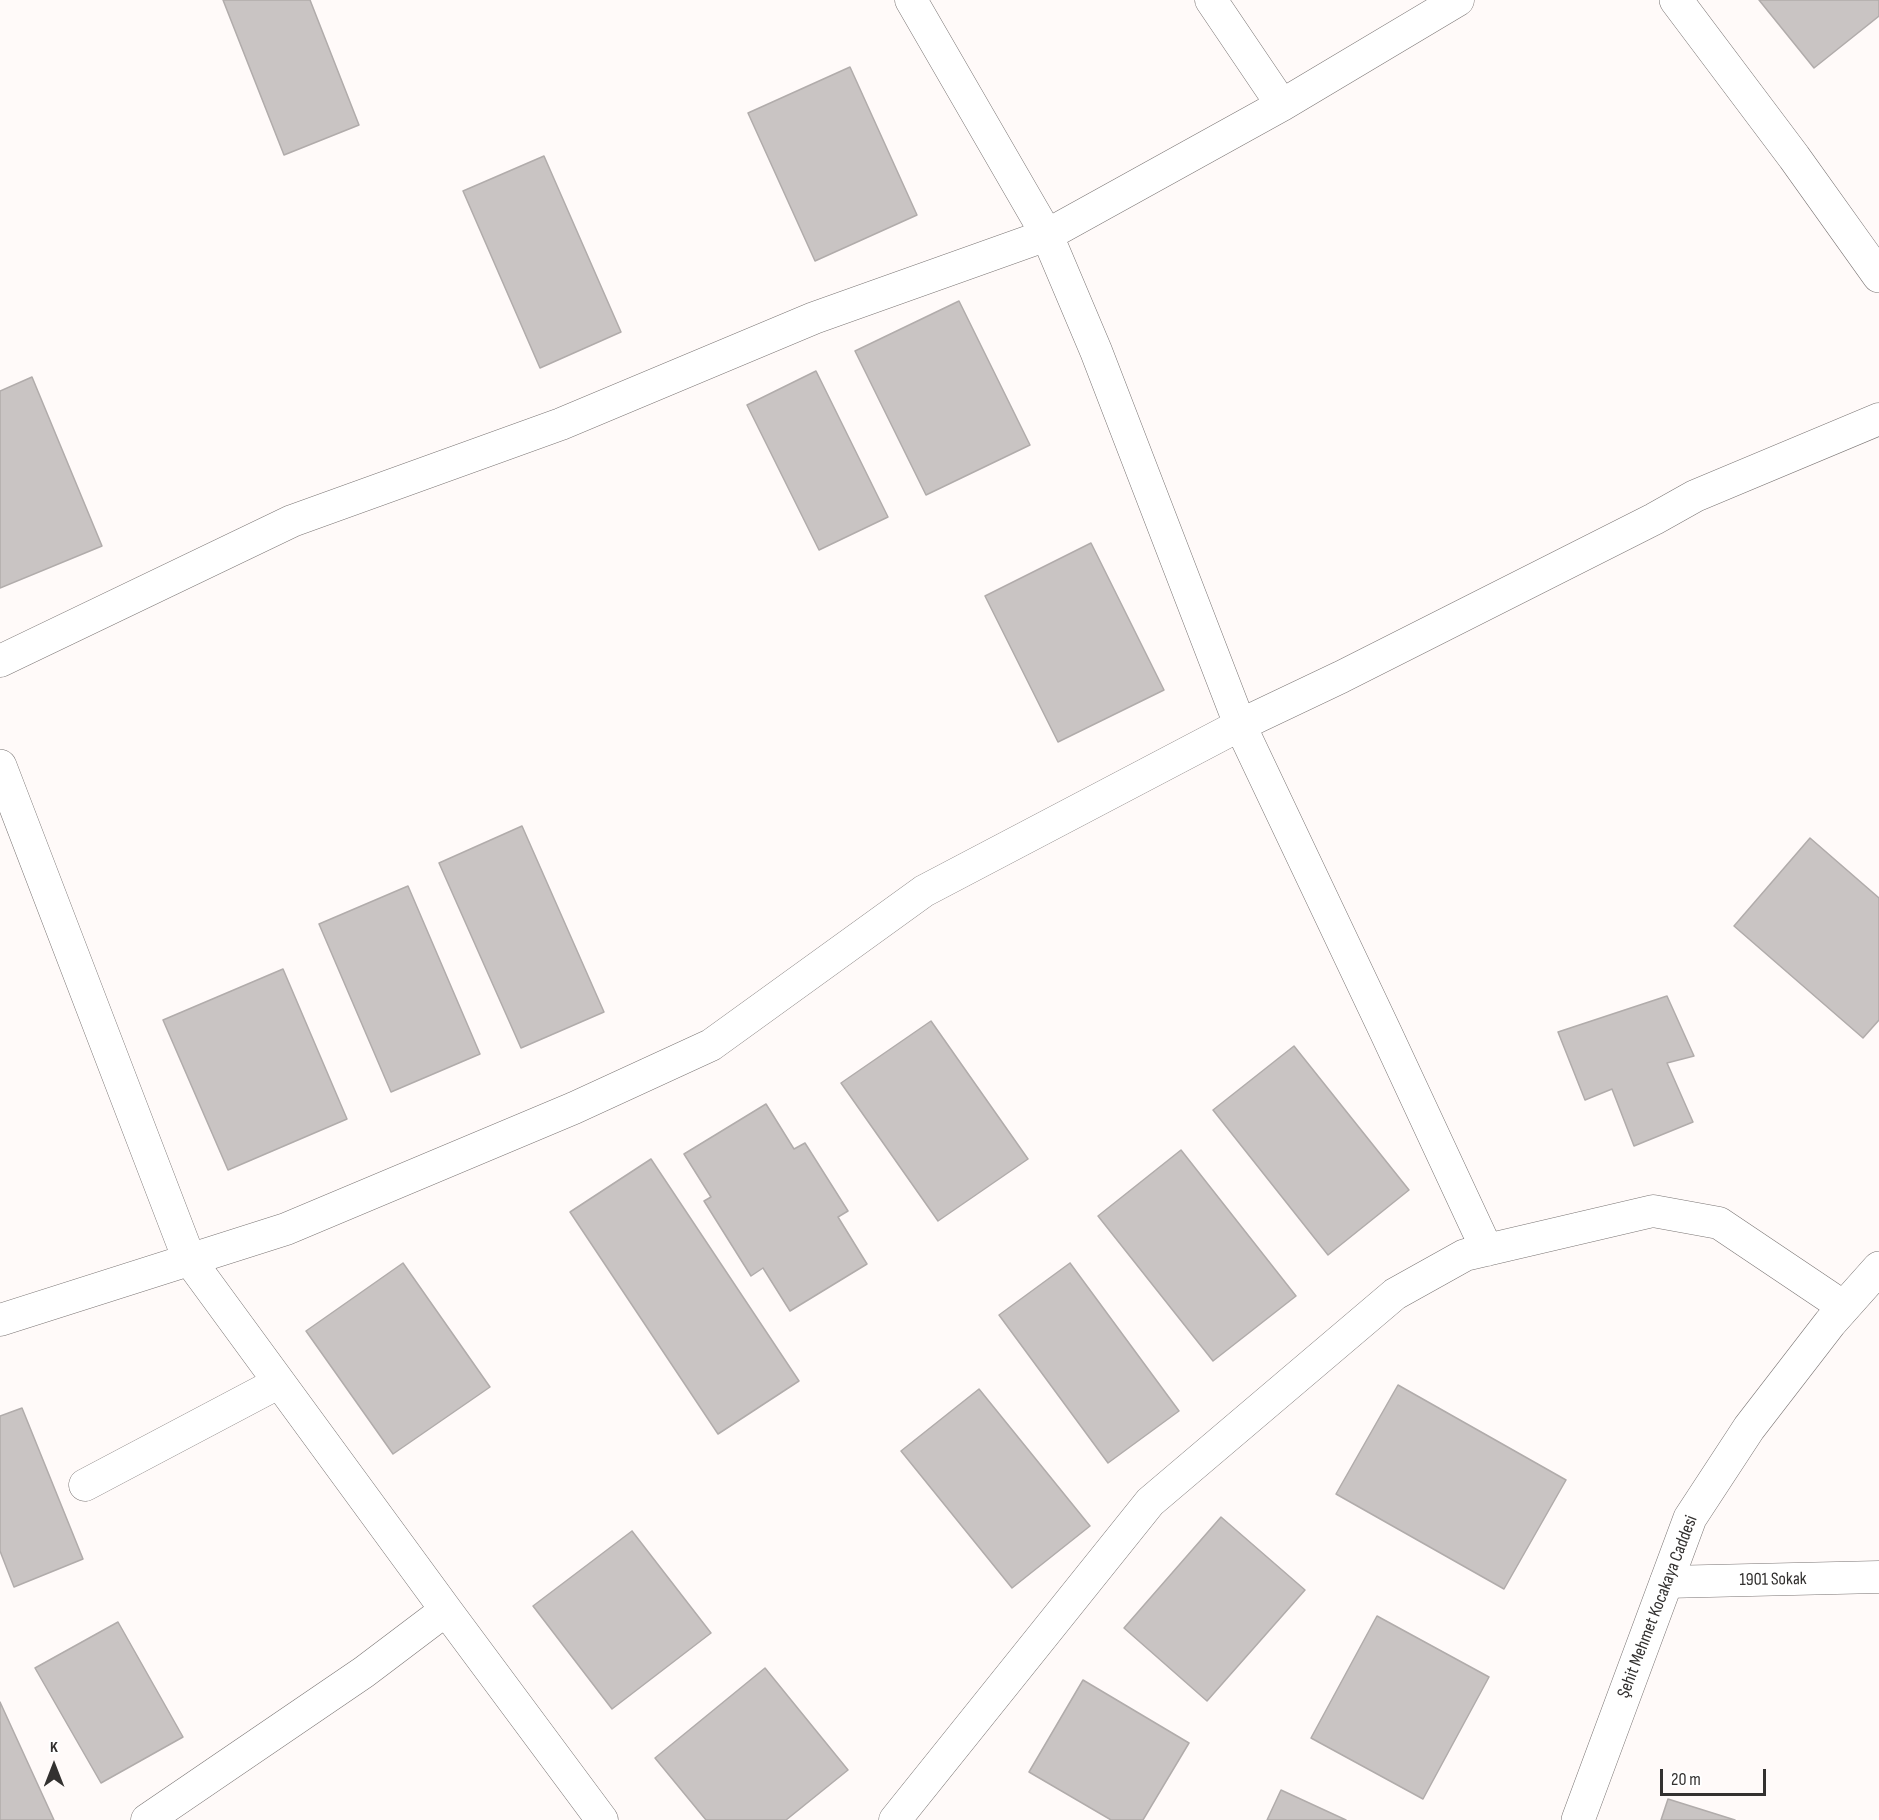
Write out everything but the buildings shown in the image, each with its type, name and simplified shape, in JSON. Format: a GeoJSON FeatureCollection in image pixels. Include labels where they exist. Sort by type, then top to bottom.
{"type":"FeatureCollection","features":[{"type":"Feature","properties":{"kind":"street"},"geometry":{"type":"LineString","coordinates":[[911,0],[1047,235],[1096,351],[1240,725],[1486,1250]]}},
{"type":"Feature","properties":{"kind":"street"},"geometry":{"type":"LineString","coordinates":[[1211,0],[1282,105]]}},
{"type":"Feature","properties":{"kind":"street"},"geometry":{"type":"LineString","coordinates":[[0,661],[292,521],[561,424],[814,318],[1047,235],[1282,105],[1458,0]]}},
{"type":"Feature","properties":{"kind":"street"},"geometry":{"type":"LineString","coordinates":[[1676,0],[1794,157],[1879,276]]}},
{"type":"Feature","properties":{"kind":"street"},"geometry":{"type":"LineString","coordinates":[[0,1320],[286,1229],[574,1108],[711,1046],[924,891],[1240,725],[1341,677],[1695,496],[1879,419]]}},
{"type":"Feature","properties":{"kind":"street"},"geometry":{"type":"LineString","coordinates":[[0,766],[189,1259],[278,1383],[602,1820]]}},
{"type":"Feature","properties":{"kind":"street"},"geometry":{"type":"LineString","coordinates":[[895,1820],[1150,1502],[1395,1294],[1465,1255],[1653,1211],[1719,1223],[1844,1307]]}},
{"type":"Feature","properties":{"kind":"street","name":"Şehit Mehmet Kocakaya Caddesi"},"geometry":{"type":"LineString","coordinates":[[1578,1820],[1690,1518],[1749,1428],[1844,1307],[1879,1268]]}},
{"type":"Feature","properties":{"kind":"street"},"geometry":{"type":"LineString","coordinates":[[85,1485],[278,1383]]}},
{"type":"Feature","properties":{"kind":"street","name":"1901 Sokak"},"geometry":{"type":"LineString","coordinates":[[1666,1582],[1879,1577]]}},
{"type":"Feature","properties":{"kind":"street"},"geometry":{"type":"LineString","coordinates":[[147,1820],[364,1672],[446,1610]]}}]}
